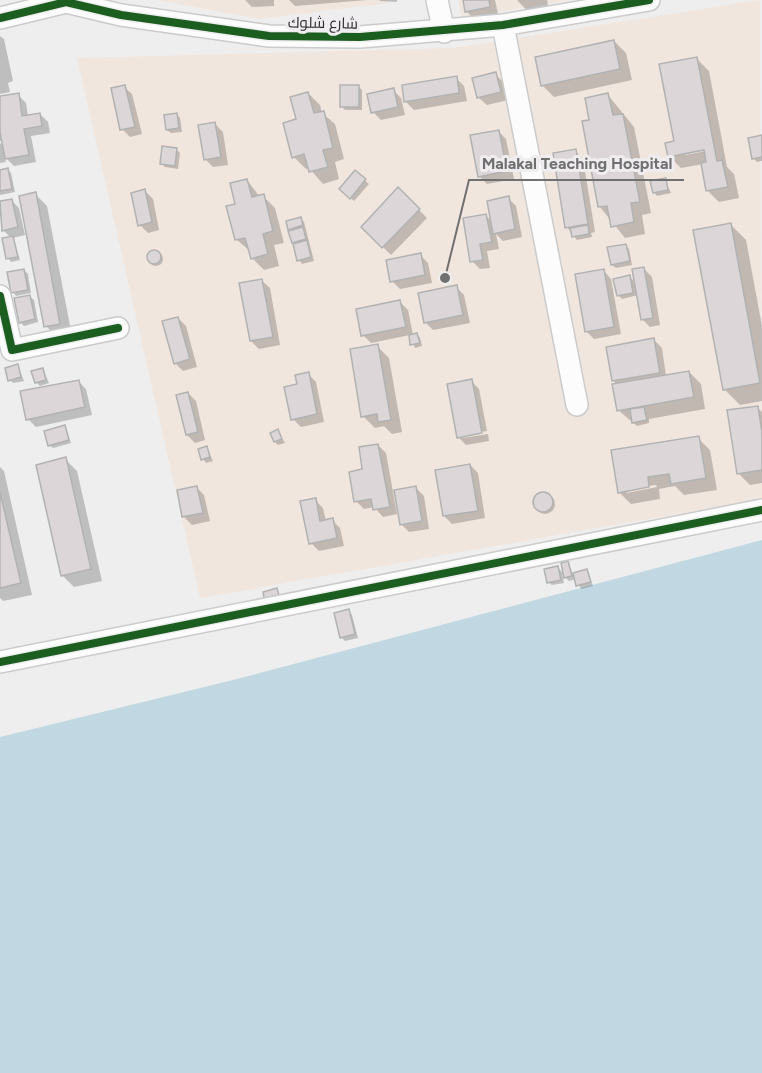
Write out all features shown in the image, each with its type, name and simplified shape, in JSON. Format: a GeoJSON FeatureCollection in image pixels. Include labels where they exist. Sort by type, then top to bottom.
{"type":"FeatureCollection","features":[{"type":"Feature","properties":{"kind":"street"},"geometry":{"type":"LineString","coordinates":[[437,0],[444,32]]}},
{"type":"Feature","properties":{"kind":"street","name":"شارع شلوك"},"geometry":{"type":"LineString","coordinates":[[0,18],[66,1],[121,15],[269,36],[360,37],[444,32],[503,25],[648,0]]}},
{"type":"Feature","properties":{"kind":"street"},"geometry":{"type":"LineString","coordinates":[[503,25],[577,405]]}},
{"type":"Feature","properties":{"kind":"street"},"geometry":{"type":"LineString","coordinates":[[0,296],[6,351],[118,328]]}},
{"type":"Feature","properties":{"kind":"street"},"geometry":{"type":"LineString","coordinates":[[0,662],[762,510]]}},
{"type":"Feature","properties":{"kind":"shaded area"},"geometry":{"type":"Polygon","coordinates":[[[156,0],[389,0],[388,3],[259,19],[156,0]]]}},
{"type":"Feature","properties":{"kind":"shaded area"},"geometry":{"type":"Polygon","coordinates":[[[458,0],[570,0],[462,18],[458,0]]]}},
{"type":"Feature","properties":{"kind":"shaded area"},"geometry":{"type":"Polygon","coordinates":[[[760,0],[762,499],[200,598],[77,58],[454,48],[760,0]]]}},
{"type":"Feature","properties":{"kind":"water"},"geometry":{"type":"Polygon","coordinates":[[[762,540],[762,1073],[0,1073],[0,737],[241,678],[762,540]]]}},
{"type":"Feature","properties":{"kind":"building"},"geometry":{"type":"Polygon","coordinates":[[[463,0],[489,0],[490,7],[465,12],[463,0]]]}},
{"type":"Feature","properties":{"kind":"building"},"geometry":{"type":"Polygon","coordinates":[[[614,40],[620,69],[541,86],[535,57],[614,40]]]}},
{"type":"Feature","properties":{"kind":"building"},"geometry":{"type":"Polygon","coordinates":[[[697,57],[717,161],[722,160],[728,187],[706,191],[701,163],[706,162],[704,150],[668,157],[665,143],[674,141],[659,64],[697,57]]]}},
{"type":"Feature","properties":{"kind":"building"},"geometry":{"type":"Polygon","coordinates":[[[496,72],[501,92],[477,98],[472,78],[496,72]]]}},
{"type":"Feature","properties":{"kind":"building"},"geometry":{"type":"Polygon","coordinates":[[[457,76],[459,93],[404,102],[402,85],[457,76]]]}},
{"type":"Feature","properties":{"kind":"building"},"geometry":{"type":"Polygon","coordinates":[[[125,85],[135,127],[120,130],[111,88],[125,85]]]}},
{"type":"Feature","properties":{"kind":"building"},"geometry":{"type":"Polygon","coordinates":[[[340,85],[359,85],[359,107],[340,107],[340,85]]]}},
{"type":"Feature","properties":{"kind":"building"},"geometry":{"type":"Polygon","coordinates":[[[394,88],[398,107],[371,113],[367,94],[394,88]]]}},
{"type":"Feature","properties":{"kind":"building"},"geometry":{"type":"Polygon","coordinates":[[[308,92],[314,113],[324,111],[333,148],[323,150],[328,167],[309,172],[304,154],[292,158],[283,123],[296,119],[290,97],[308,92]]]}},
{"type":"Feature","properties":{"kind":"building"},"geometry":{"type":"Polygon","coordinates":[[[19,93],[22,116],[40,113],[42,126],[24,129],[29,155],[5,159],[0,132],[0,96],[19,93]]]}},
{"type":"Feature","properties":{"kind":"building"},"geometry":{"type":"Polygon","coordinates":[[[608,93],[613,115],[623,114],[640,202],[631,203],[634,222],[611,227],[607,206],[598,207],[582,121],[589,120],[585,98],[608,93]]]}},
{"type":"Feature","properties":{"kind":"building"},"geometry":{"type":"Polygon","coordinates":[[[177,113],[179,128],[166,130],[164,115],[177,113]]]}},
{"type":"Feature","properties":{"kind":"building"},"geometry":{"type":"Polygon","coordinates":[[[215,122],[221,157],[204,160],[198,125],[215,122]]]}},
{"type":"Feature","properties":{"kind":"building"},"geometry":{"type":"Polygon","coordinates":[[[499,130],[507,171],[478,177],[470,135],[499,130]]]}},
{"type":"Feature","properties":{"kind":"building"},"geometry":{"type":"Polygon","coordinates":[[[762,135],[762,157],[752,159],[748,138],[762,135]]]}},
{"type":"Feature","properties":{"kind":"building"},"geometry":{"type":"Polygon","coordinates":[[[162,146],[177,148],[175,166],[160,164],[162,146]]]}},
{"type":"Feature","properties":{"kind":"building"},"geometry":{"type":"Polygon","coordinates":[[[576,149],[588,224],[565,228],[553,153],[576,149]]]}},
{"type":"Feature","properties":{"kind":"building"},"geometry":{"type":"Polygon","coordinates":[[[8,168],[12,189],[0,191],[0,170],[8,168]]]}},
{"type":"Feature","properties":{"kind":"building"},"geometry":{"type":"Polygon","coordinates":[[[355,170],[366,179],[350,199],[339,189],[355,170]]]}},
{"type":"Feature","properties":{"kind":"building"},"geometry":{"type":"Polygon","coordinates":[[[666,178],[668,190],[653,193],[650,181],[666,178]]]}},
{"type":"Feature","properties":{"kind":"building"},"geometry":{"type":"Polygon","coordinates":[[[247,179],[252,197],[264,194],[273,231],[263,234],[268,254],[251,259],[245,238],[235,240],[226,206],[235,204],[230,183],[247,179]]]}},
{"type":"Feature","properties":{"kind":"building"},"geometry":{"type":"Polygon","coordinates":[[[398,187],[420,209],[382,248],[361,227],[398,187]]]}},
{"type":"Feature","properties":{"kind":"building"},"geometry":{"type":"Polygon","coordinates":[[[145,189],[152,222],[138,226],[131,193],[145,189]]]}},
{"type":"Feature","properties":{"kind":"building"},"geometry":{"type":"Polygon","coordinates":[[[36,192],[60,324],[44,327],[19,196],[36,192]]]}},
{"type":"Feature","properties":{"kind":"building"},"geometry":{"type":"Polygon","coordinates":[[[509,196],[515,229],[493,234],[487,201],[509,196]]]}},
{"type":"Feature","properties":{"kind":"building"},"geometry":{"type":"Polygon","coordinates":[[[12,199],[18,227],[2,231],[0,201],[12,199]]]}},
{"type":"Feature","properties":{"kind":"building"},"geometry":{"type":"Polygon","coordinates":[[[486,214],[492,242],[480,244],[483,260],[470,262],[463,218],[486,214]]]}},
{"type":"Feature","properties":{"kind":"building"},"geometry":{"type":"Polygon","coordinates":[[[301,217],[303,225],[288,230],[286,221],[301,217]]]}},
{"type":"Feature","properties":{"kind":"building"},"geometry":{"type":"Polygon","coordinates":[[[731,223],[760,383],[723,390],[693,230],[731,223]]]}},
{"type":"Feature","properties":{"kind":"building"},"geometry":{"type":"Polygon","coordinates":[[[588,225],[589,234],[572,237],[570,228],[588,225]]]}},
{"type":"Feature","properties":{"kind":"building"},"geometry":{"type":"Polygon","coordinates":[[[303,227],[306,239],[292,243],[288,231],[303,227]]]}},
{"type":"Feature","properties":{"kind":"building"},"geometry":{"type":"Polygon","coordinates":[[[13,236],[18,257],[6,259],[2,238],[13,236]]]}},
{"type":"Feature","properties":{"kind":"building"},"geometry":{"type":"Polygon","coordinates":[[[307,240],[311,257],[297,261],[293,244],[307,240]]]}},
{"type":"Feature","properties":{"kind":"building"},"geometry":{"type":"Polygon","coordinates":[[[626,244],[630,261],[611,265],[607,247],[626,244]]]}},
{"type":"Feature","properties":{"kind":"building"},"geometry":{"type":"Polygon","coordinates":[[[151,250],[157,250],[161,257],[157,264],[151,264],[147,260],[147,254],[151,250]]]}},
{"type":"Feature","properties":{"kind":"building"},"geometry":{"type":"Polygon","coordinates":[[[421,253],[425,275],[390,282],[386,260],[421,253]]]}},
{"type":"Feature","properties":{"kind":"building"},"geometry":{"type":"Polygon","coordinates":[[[644,267],[653,318],[641,320],[632,269],[644,267]]]}},
{"type":"Feature","properties":{"kind":"building"},"geometry":{"type":"Polygon","coordinates":[[[24,269],[28,290],[11,293],[7,272],[24,269]]]}},
{"type":"Feature","properties":{"kind":"building"},"geometry":{"type":"Polygon","coordinates":[[[604,269],[614,327],[585,332],[575,274],[604,269]]]}},
{"type":"Feature","properties":{"kind":"building"},"geometry":{"type":"Polygon","coordinates":[[[630,275],[633,293],[617,296],[613,279],[630,275]]]}},
{"type":"Feature","properties":{"kind":"building"},"geometry":{"type":"Polygon","coordinates":[[[262,279],[273,337],[250,341],[239,283],[262,279]]]}},
{"type":"Feature","properties":{"kind":"building"},"geometry":{"type":"Polygon","coordinates":[[[457,285],[463,315],[424,323],[418,293],[457,285]]]}},
{"type":"Feature","properties":{"kind":"building"},"geometry":{"type":"Polygon","coordinates":[[[30,295],[35,319],[19,323],[14,298],[30,295]]]}},
{"type":"Feature","properties":{"kind":"building"},"geometry":{"type":"Polygon","coordinates":[[[400,300],[406,327],[361,336],[356,309],[400,300]]]}},
{"type":"Feature","properties":{"kind":"building"},"geometry":{"type":"Polygon","coordinates":[[[178,317],[190,359],[174,364],[162,321],[178,317]]]}},
{"type":"Feature","properties":{"kind":"building"},"geometry":{"type":"Polygon","coordinates":[[[417,333],[420,343],[410,345],[409,335],[417,333]]]}},
{"type":"Feature","properties":{"kind":"building"},"geometry":{"type":"Polygon","coordinates":[[[654,338],[660,373],[612,381],[606,347],[654,338]]]}},
{"type":"Feature","properties":{"kind":"building"},"geometry":{"type":"Polygon","coordinates":[[[378,344],[391,420],[378,422],[377,414],[361,417],[350,349],[378,344]]]}},
{"type":"Feature","properties":{"kind":"building"},"geometry":{"type":"Polygon","coordinates":[[[18,364],[21,377],[8,381],[5,368],[18,364]]]}},
{"type":"Feature","properties":{"kind":"building"},"geometry":{"type":"Polygon","coordinates":[[[43,368],[46,380],[35,383],[31,371],[43,368]]]}},
{"type":"Feature","properties":{"kind":"building"},"geometry":{"type":"Polygon","coordinates":[[[689,371],[694,397],[617,411],[612,384],[689,371]]]}},
{"type":"Feature","properties":{"kind":"building"},"geometry":{"type":"Polygon","coordinates":[[[309,372],[317,414],[291,420],[284,387],[297,384],[295,375],[309,372]]]}},
{"type":"Feature","properties":{"kind":"building"},"geometry":{"type":"Polygon","coordinates":[[[472,379],[482,433],[457,438],[447,384],[472,379]]]}},
{"type":"Feature","properties":{"kind":"building"},"geometry":{"type":"Polygon","coordinates":[[[79,380],[85,407],[26,420],[20,391],[79,380]]]}},
{"type":"Feature","properties":{"kind":"building"},"geometry":{"type":"Polygon","coordinates":[[[188,392],[198,432],[186,435],[176,395],[188,392]]]}},
{"type":"Feature","properties":{"kind":"building"},"geometry":{"type":"Polygon","coordinates":[[[758,406],[762,433],[762,470],[737,474],[727,410],[758,406]]]}},
{"type":"Feature","properties":{"kind":"building"},"geometry":{"type":"Polygon","coordinates":[[[644,407],[647,420],[632,423],[630,409],[644,407]]]}},
{"type":"Feature","properties":{"kind":"building"},"geometry":{"type":"Polygon","coordinates":[[[65,425],[69,440],[48,446],[44,431],[65,425]]]}},
{"type":"Feature","properties":{"kind":"building"},"geometry":{"type":"Polygon","coordinates":[[[278,429],[282,439],[274,442],[270,433],[278,429]]]}},
{"type":"Feature","properties":{"kind":"building"},"geometry":{"type":"Polygon","coordinates":[[[699,436],[706,478],[671,484],[669,474],[648,477],[649,487],[618,493],[611,450],[699,436]]]}},
{"type":"Feature","properties":{"kind":"building"},"geometry":{"type":"Polygon","coordinates":[[[378,444],[390,507],[373,510],[371,499],[354,502],[349,472],[362,469],[359,447],[378,444]]]}},
{"type":"Feature","properties":{"kind":"building"},"geometry":{"type":"Polygon","coordinates":[[[207,446],[210,457],[201,460],[198,449],[207,446]]]}},
{"type":"Feature","properties":{"kind":"building"},"geometry":{"type":"Polygon","coordinates":[[[66,457],[91,569],[61,576],[36,465],[66,457]]]}},
{"type":"Feature","properties":{"kind":"building"},"geometry":{"type":"Polygon","coordinates":[[[470,464],[478,511],[443,516],[435,470],[470,464]]]}},
{"type":"Feature","properties":{"kind":"building"},"geometry":{"type":"Polygon","coordinates":[[[197,486],[203,513],[182,517],[177,490],[197,486]]]}},
{"type":"Feature","properties":{"kind":"building"},"geometry":{"type":"Polygon","coordinates":[[[416,486],[422,521],[400,525],[394,490],[416,486]]]}},
{"type":"Feature","properties":{"kind":"building"},"geometry":{"type":"Polygon","coordinates":[[[0,492],[21,583],[0,588],[0,492]]]}},
{"type":"Feature","properties":{"kind":"building"},"geometry":{"type":"Polygon","coordinates":[[[543,492],[550,495],[553,502],[550,509],[543,512],[536,509],[533,502],[536,495],[543,492]]]}},
{"type":"Feature","properties":{"kind":"building"},"geometry":{"type":"Polygon","coordinates":[[[316,498],[320,521],[333,518],[337,538],[309,544],[300,501],[316,498]]]}},
{"type":"Feature","properties":{"kind":"building"},"geometry":{"type":"Polygon","coordinates":[[[568,561],[572,576],[564,578],[561,563],[568,561]]]}},
{"type":"Feature","properties":{"kind":"building"},"geometry":{"type":"Polygon","coordinates":[[[558,566],[561,580],[547,583],[544,569],[558,566]]]}},
{"type":"Feature","properties":{"kind":"building"},"geometry":{"type":"Polygon","coordinates":[[[587,569],[591,582],[576,586],[573,573],[587,569]]]}},
{"type":"Feature","properties":{"kind":"building"},"geometry":{"type":"Polygon","coordinates":[[[277,588],[280,599],[265,603],[263,592],[277,588]]]}},
{"type":"Feature","properties":{"kind":"building"},"geometry":{"type":"Polygon","coordinates":[[[349,609],[355,634],[340,638],[334,613],[349,609]]]}},
{"type":"Feature","properties":{"kind":"cycle path"},"geometry":{"type":"LineString","coordinates":[[0,18],[66,2],[121,15],[269,36],[360,37],[503,25],[649,0]]}},
{"type":"Feature","properties":{"kind":"cycle path"},"geometry":{"type":"LineString","coordinates":[[0,296],[12,350],[118,328]]}},
{"type":"Feature","properties":{"kind":"cycle path"},"geometry":{"type":"LineString","coordinates":[[0,662],[762,510]]}},
{"type":"Feature","properties":{"kind":"place","name":"Malakal Teaching Hospital"},"geometry":{"type":"Point","coordinates":[445,278]}}]}
